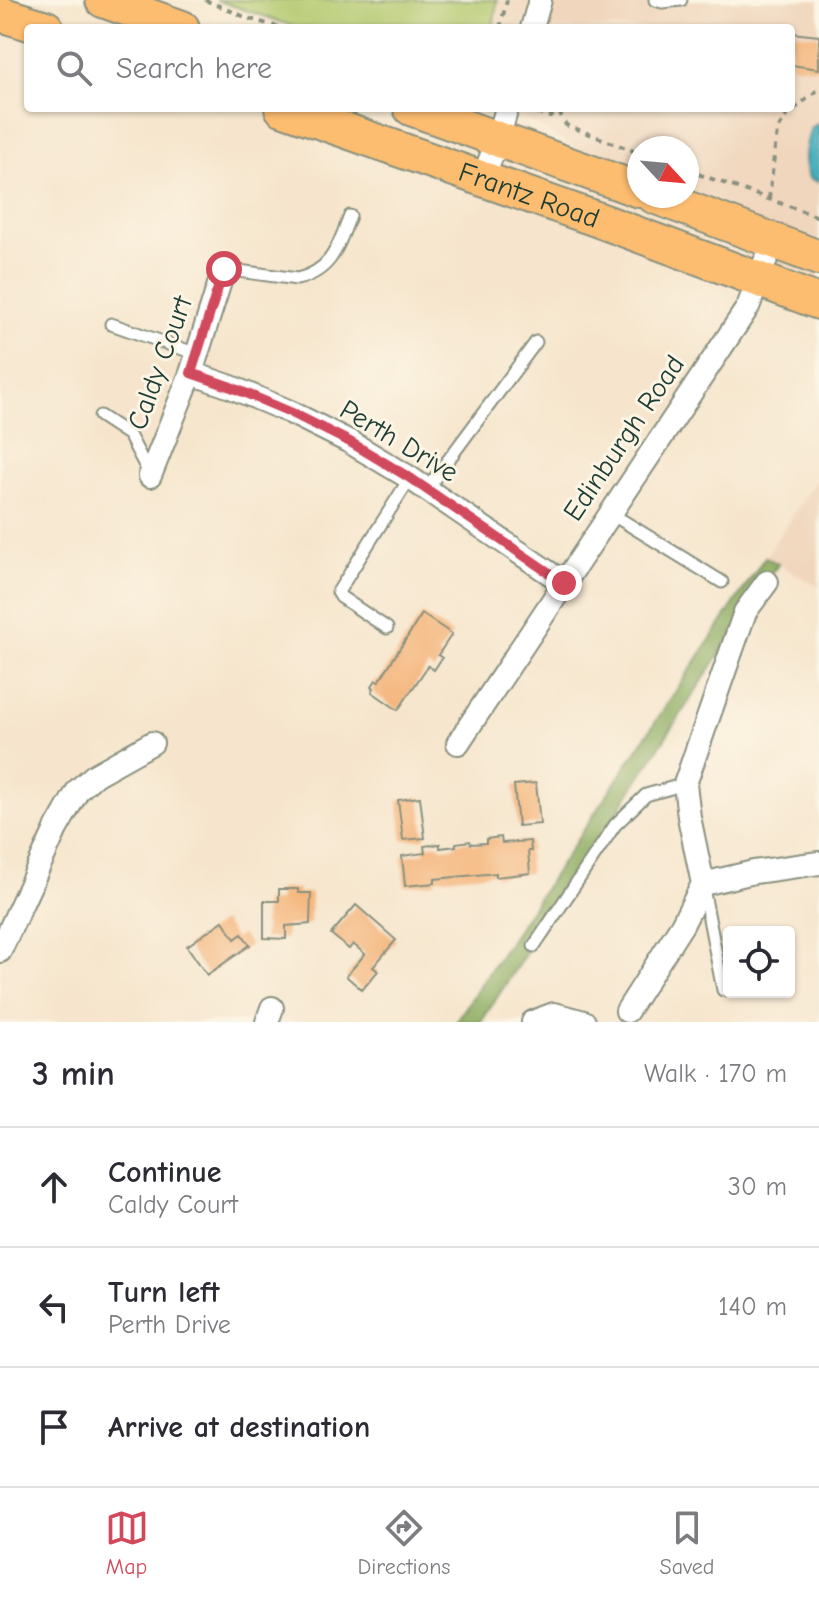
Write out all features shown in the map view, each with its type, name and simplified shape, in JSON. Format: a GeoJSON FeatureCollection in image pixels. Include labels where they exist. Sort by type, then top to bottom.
{"type":"FeatureCollection","features":[{"type":"Feature","properties":{"kind":"main road"},"geometry":{"type":"LineString","coordinates":[[103,0],[171,24]]}},
{"type":"Feature","properties":{"kind":"main road"},"geometry":{"type":"LineString","coordinates":[[0,14],[33,24]]}},
{"type":"Feature","properties":{"kind":"main road","name":"Frantz Road"},"geometry":{"type":"LineString","coordinates":[[293,112],[819,302]]}},
{"type":"Feature","properties":{"kind":"main road","name":"Frantz Road"},"geometry":{"type":"LineString","coordinates":[[434,112],[503,124],[627,184]]}},
{"type":"Feature","properties":{"kind":"main road"},"geometry":{"type":"LineString","coordinates":[[686,208],[819,258]]}},
{"type":"Feature","properties":{"kind":"street"},"geometry":{"type":"LineString","coordinates":[[533,24],[540,0]]}},
{"type":"Feature","properties":{"kind":"street"},"geometry":{"type":"LineString","coordinates":[[483,178],[503,124]]}},
{"type":"Feature","properties":{"kind":"street","name":"Edinburgh Road"},"geometry":{"type":"LineString","coordinates":[[458,743],[748,307],[773,241]]}},
{"type":"Feature","properties":{"kind":"street","name":"Caldy Court"},"geometry":{"type":"LineString","coordinates":[[150,476],[194,364],[224,269]]}},
{"type":"Feature","properties":{"kind":"street","name":"Perth Drive"},"geometry":{"type":"LineString","coordinates":[[194,364],[231,387],[350,442],[564,583]]}},
{"type":"Feature","properties":{"kind":"street"},"geometry":{"type":"LineString","coordinates":[[627,1011],[682,925],[703,884],[685,784],[745,612],[767,582]]}},
{"type":"Feature","properties":{"kind":"street"},"geometry":{"type":"LineString","coordinates":[[0,951],[56,829],[78,790],[95,775],[152,743]]}},
{"type":"Feature","properties":{"kind":"street"},"geometry":{"type":"LineString","coordinates":[[703,884],[754,872],[819,863]]}},
{"type":"Feature","properties":{"kind":"street"},"geometry":{"type":"LineString","coordinates":[[533,1022],[554,1014],[584,1022]]}},
{"type":"Feature","properties":{"kind":"lane"},"geometry":{"type":"LineString","coordinates":[[655,0],[681,0]]}},
{"type":"Feature","properties":{"kind":"lane"},"geometry":{"type":"LineString","coordinates":[[224,269],[297,279],[308,276],[322,268],[333,256],[350,216]]}},
{"type":"Feature","properties":{"kind":"lane"},"geometry":{"type":"LineString","coordinates":[[111,324],[194,364]]}},
{"type":"Feature","properties":{"kind":"lane"},"geometry":{"type":"LineString","coordinates":[[387,628],[338,592],[418,484],[536,342]]}},
{"type":"Feature","properties":{"kind":"lane"},"geometry":{"type":"LineString","coordinates":[[100,416],[129,435],[150,476]]}},
{"type":"Feature","properties":{"kind":"lane"},"geometry":{"type":"LineString","coordinates":[[610,513],[722,582]]}},
{"type":"Feature","properties":{"kind":"lane"},"geometry":{"type":"LineString","coordinates":[[534,946],[615,825],[646,795],[685,784]]}},
{"type":"Feature","properties":{"kind":"lane"},"geometry":{"type":"LineString","coordinates":[[703,884],[723,990]]}},
{"type":"Feature","properties":{"kind":"path"},"geometry":{"type":"LineString","coordinates":[[205,0],[268,24]]}},
{"type":"Feature","properties":{"kind":"path"},"geometry":{"type":"LineString","coordinates":[[501,24],[507,0]]}},
{"type":"Feature","properties":{"kind":"path"},"geometry":{"type":"LineString","coordinates":[[795,108],[819,89]]}},
{"type":"Feature","properties":{"kind":"path"},"geometry":{"type":"LineString","coordinates":[[531,112],[550,117],[559,112],[566,125],[627,148]]}},
{"type":"Feature","properties":{"kind":"path"},"geometry":{"type":"LineString","coordinates":[[769,199],[777,131],[791,112]]}},
{"type":"Feature","properties":{"kind":"path"},"geometry":{"type":"LineString","coordinates":[[699,174],[819,217]]}},
{"type":"Feature","properties":{"kind":"shaded area"},"geometry":{"type":"Polygon","coordinates":[[[497,0],[819,0],[819,278],[742,250],[674,208],[699,208],[699,136],[627,136],[627,180],[516,112],[795,112],[795,24],[494,24],[497,0]]]}},
{"type":"Feature","properties":{"kind":"shaded area"},"geometry":{"type":"Polygon","coordinates":[[[819,476],[819,587],[765,557],[819,476]]]}},
{"type":"Feature","properties":{"kind":"green space"},"geometry":{"type":"Polygon","coordinates":[[[216,0],[497,0],[494,24],[286,24],[216,0]]]}},
{"type":"Feature","properties":{"kind":"green space"},"geometry":{"type":"Polygon","coordinates":[[[765,557],[778,564],[481,1022],[456,1022],[765,557]]]}},
{"type":"Feature","properties":{"kind":"water"},"geometry":{"type":"Polygon","coordinates":[[[819,123],[819,182],[809,178],[805,159],[811,128],[819,123]]]}},
{"type":"Feature","properties":{"kind":"building"},"geometry":{"type":"Polygon","coordinates":[[[795,33],[819,36],[819,69],[795,66],[795,33]]]}},
{"type":"Feature","properties":{"kind":"building"},"geometry":{"type":"Polygon","coordinates":[[[422,614],[452,634],[438,655],[442,658],[434,670],[428,666],[398,710],[372,692],[372,686],[376,680],[379,681],[422,614]]]}},
{"type":"Feature","properties":{"kind":"building"},"geometry":{"type":"Polygon","coordinates":[[[536,783],[540,824],[518,826],[514,785],[536,783]]]}},
{"type":"Feature","properties":{"kind":"building"},"geometry":{"type":"Polygon","coordinates":[[[420,797],[425,838],[403,840],[398,800],[420,797]]]}},
{"type":"Feature","properties":{"kind":"building"},"geometry":{"type":"Polygon","coordinates":[[[501,837],[502,843],[530,841],[530,873],[435,879],[435,883],[405,886],[402,856],[425,853],[424,846],[440,844],[440,848],[470,841],[471,844],[486,843],[486,839],[501,837]]]}},
{"type":"Feature","properties":{"kind":"building"},"geometry":{"type":"Polygon","coordinates":[[[279,889],[311,893],[310,924],[286,926],[286,939],[264,938],[264,901],[279,901],[279,889]]]}},
{"type":"Feature","properties":{"kind":"building"},"geometry":{"type":"Polygon","coordinates":[[[356,905],[396,940],[373,967],[378,971],[362,990],[346,976],[365,954],[353,944],[349,949],[331,934],[356,905]]]}},
{"type":"Feature","properties":{"kind":"building"},"geometry":{"type":"Polygon","coordinates":[[[223,921],[235,939],[242,934],[250,945],[207,975],[187,946],[223,921]]]}},
{"type":"Feature","properties":{"kind":"route"},"geometry":{"type":"LineString","coordinates":[[224,269],[191,373],[290,412],[350,442],[410,478],[564,583]]}}]}
